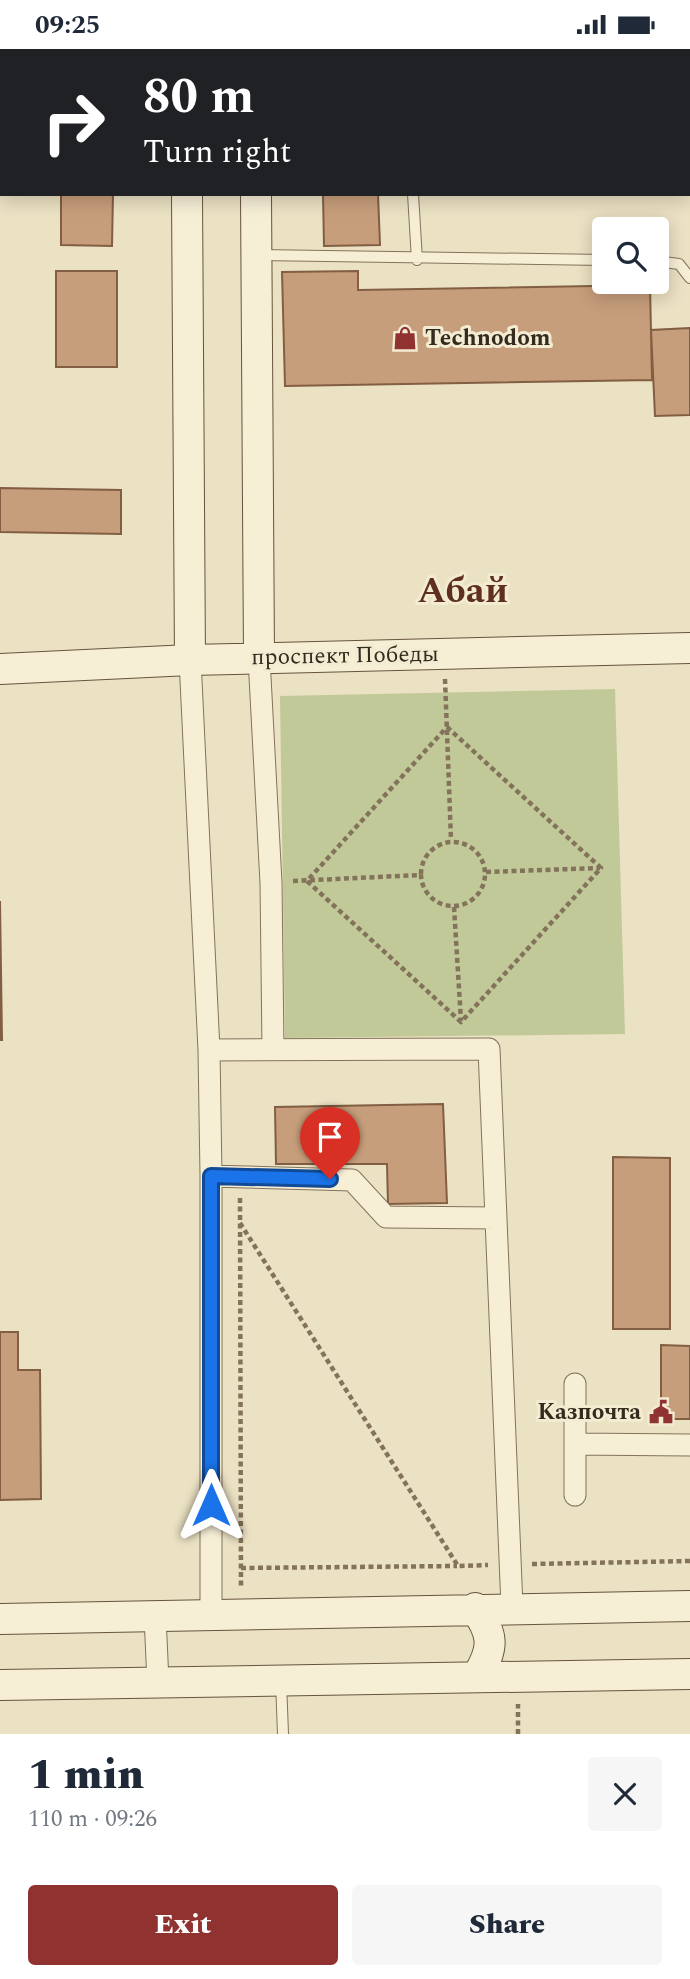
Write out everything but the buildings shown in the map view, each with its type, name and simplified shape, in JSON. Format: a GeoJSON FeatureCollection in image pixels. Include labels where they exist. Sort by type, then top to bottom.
{"type":"FeatureCollection","features":[{"type":"Feature","properties":{"kind":"street"},"geometry":{"type":"LineString","coordinates":[[187,196],[190,660],[209,1050],[211,1614]]}},
{"type":"Feature","properties":{"kind":"street"},"geometry":{"type":"LineString","coordinates":[[256,196],[259,658],[271,883],[273,1048]]}},
{"type":"Feature","properties":{"kind":"street","name":"проспект Победы"},"geometry":{"type":"LineString","coordinates":[[0,669],[190,660],[690,648]]}},
{"type":"Feature","properties":{"kind":"street"},"geometry":{"type":"LineString","coordinates":[[209,1050],[489,1049],[512,1607]]}},
{"type":"Feature","properties":{"kind":"street"},"geometry":{"type":"LineString","coordinates":[[211,1176],[352,1180],[386,1217],[496,1218]]}},
{"type":"Feature","properties":{"kind":"street"},"geometry":{"type":"LineString","coordinates":[[575,1384],[575,1495]]}},
{"type":"Feature","properties":{"kind":"street"},"geometry":{"type":"LineString","coordinates":[[575,1444],[690,1445]]}},
{"type":"Feature","properties":{"kind":"street"},"geometry":{"type":"LineString","coordinates":[[0,1619],[690,1605]]}},
{"type":"Feature","properties":{"kind":"street"},"geometry":{"type":"LineString","coordinates":[[475,1608],[488,1626],[490,1655],[478,1675]]}},
{"type":"Feature","properties":{"kind":"street"},"geometry":{"type":"LineString","coordinates":[[155,1616],[158,1682]]}},
{"type":"Feature","properties":{"kind":"street"},"geometry":{"type":"LineString","coordinates":[[0,1685],[478,1675],[690,1674]]}},
{"type":"Feature","properties":{"kind":"lane"},"geometry":{"type":"LineString","coordinates":[[413,196],[417,260]]}},
{"type":"Feature","properties":{"kind":"lane"},"geometry":{"type":"LineString","coordinates":[[256,255],[417,260],[592,260]]}},
{"type":"Feature","properties":{"kind":"lane"},"geometry":{"type":"LineString","coordinates":[[669,263],[679,264],[690,278]]}},
{"type":"Feature","properties":{"kind":"lane"},"geometry":{"type":"LineString","coordinates":[[281,1680],[283,1734]]}},
{"type":"Feature","properties":{"kind":"path"},"geometry":{"type":"LineString","coordinates":[[444,654],[451,840]]}},
{"type":"Feature","properties":{"kind":"path"},"geometry":{"type":"LineString","coordinates":[[447,727],[601,868]]}},
{"type":"Feature","properties":{"kind":"path"},"geometry":{"type":"LineString","coordinates":[[307,881],[447,727]]}},
{"type":"Feature","properties":{"kind":"path"},"geometry":{"type":"LineString","coordinates":[[451,840],[468,844],[481,856],[486,872],[482,889],[470,901],[454,907],[438,903],[431,897],[425,891],[420,875],[424,858],[435,846],[451,840]]}},
{"type":"Feature","properties":{"kind":"path"},"geometry":{"type":"LineString","coordinates":[[486,872],[601,868]]}},
{"type":"Feature","properties":{"kind":"path"},"geometry":{"type":"LineString","coordinates":[[461,1022],[601,868]]}},
{"type":"Feature","properties":{"kind":"path"},"geometry":{"type":"LineString","coordinates":[[271,883],[420,875]]}},
{"type":"Feature","properties":{"kind":"path"},"geometry":{"type":"LineString","coordinates":[[307,881],[461,1022]]}},
{"type":"Feature","properties":{"kind":"path"},"geometry":{"type":"LineString","coordinates":[[454,907],[461,1022]]}},
{"type":"Feature","properties":{"kind":"path"},"geometry":{"type":"LineString","coordinates":[[240,1177],[241,1614]]}},
{"type":"Feature","properties":{"kind":"path"},"geometry":{"type":"LineString","coordinates":[[240,1223],[458,1566]]}},
{"type":"Feature","properties":{"kind":"path"},"geometry":{"type":"LineString","coordinates":[[241,1569],[690,1561]]}},
{"type":"Feature","properties":{"kind":"green space"},"geometry":{"type":"Polygon","coordinates":[[[615,689],[625,1034],[285,1038],[280,696],[615,689]]]}},
{"type":"Feature","properties":{"kind":"place","name":"Technodom"},"geometry":{"type":"Point","coordinates":[405,338]}},
{"type":"Feature","properties":{"kind":"place","name":"Казпочта"},"geometry":{"type":"Point","coordinates":[661,1412]}},
{"type":"Feature","properties":{"kind":"district","name":"Абай"},"geometry":{"type":"Point","coordinates":[463,591]}},
{"type":"Feature","properties":{"kind":"route"},"geometry":{"type":"LineString","coordinates":[[211,1505],[211,1176],[330,1179]]}}]}
